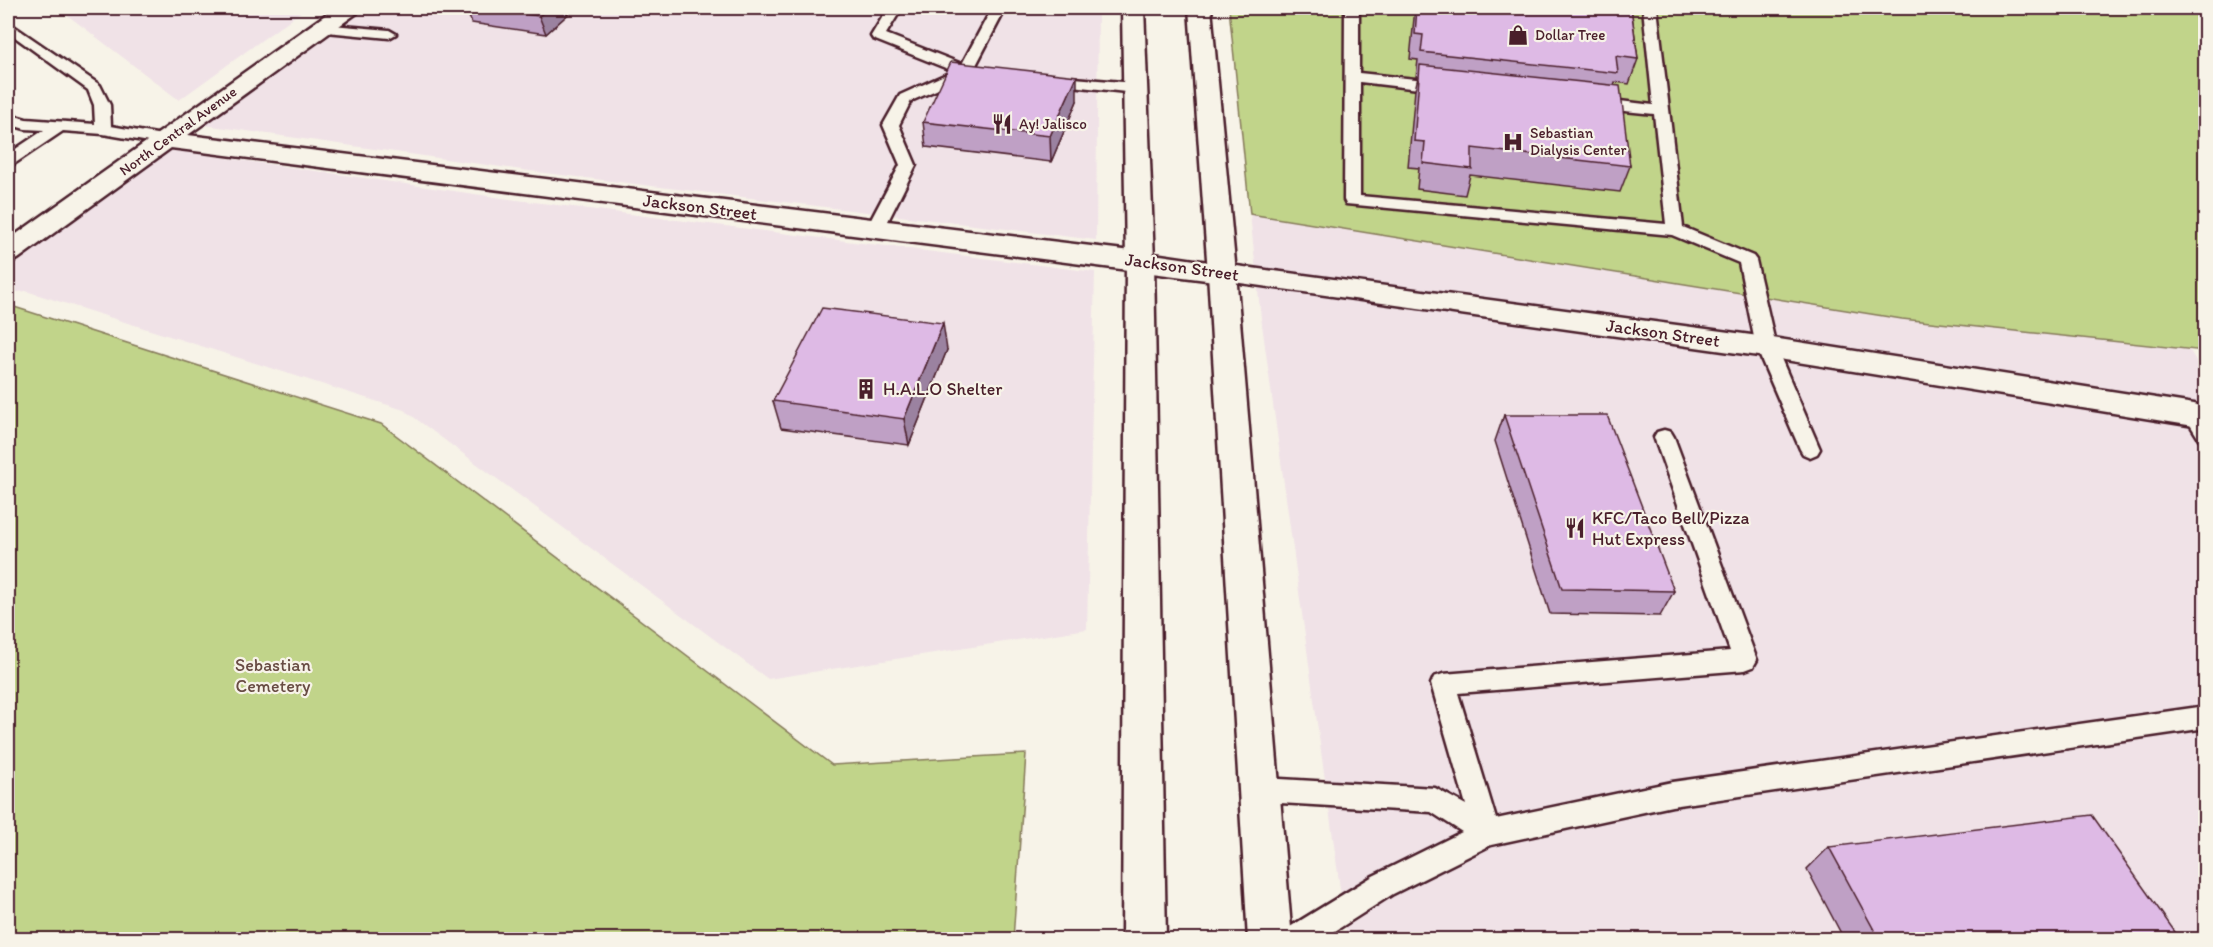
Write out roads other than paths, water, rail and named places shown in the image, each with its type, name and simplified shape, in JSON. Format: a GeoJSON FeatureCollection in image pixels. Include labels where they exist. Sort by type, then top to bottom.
{"type":"FeatureCollection","features":[{"type":"Feature","properties":{"kind":"street","name":"North Central Avenue"},"geometry":{"type":"LineString","coordinates":[[8,253],[349,8]]}},
{"type":"Feature","properties":{"kind":"street"},"geometry":{"type":"LineString","coordinates":[[1133,8],[1140,261],[1144,939]]}},
{"type":"Feature","properties":{"kind":"street"},"geometry":{"type":"LineString","coordinates":[[1200,8],[1262,790],[1270,939]]}},
{"type":"Feature","properties":{"kind":"street","name":"Jackson Street"},"geometry":{"type":"LineString","coordinates":[[167,140],[1140,261],[1766,347],[2200,424]]}},
{"type":"Feature","properties":{"kind":"lane"},"geometry":{"type":"LineString","coordinates":[[896,8],[878,36],[966,71],[989,74]]}},
{"type":"Feature","properties":{"kind":"lane"},"geometry":{"type":"LineString","coordinates":[[875,229],[908,165],[891,125],[905,98],[966,71],[999,8]]}},
{"type":"Feature","properties":{"kind":"lane"},"geometry":{"type":"LineString","coordinates":[[1352,8],[1352,200],[1675,230],[1747,260],[1766,347],[1810,449]]}},
{"type":"Feature","properties":{"kind":"lane"},"geometry":{"type":"LineString","coordinates":[[1650,8],[1675,230]]}},
{"type":"Feature","properties":{"kind":"lane"},"geometry":{"type":"LineString","coordinates":[[8,26],[95,88],[102,105],[103,129]]}},
{"type":"Feature","properties":{"kind":"lane"},"geometry":{"type":"LineString","coordinates":[[321,28],[389,34]]}},
{"type":"Feature","properties":{"kind":"lane"},"geometry":{"type":"LineString","coordinates":[[1353,77],[1459,89]]}},
{"type":"Feature","properties":{"kind":"lane"},"geometry":{"type":"LineString","coordinates":[[1034,78],[1135,88]]}},
{"type":"Feature","properties":{"kind":"lane"},"geometry":{"type":"LineString","coordinates":[[1578,101],[1661,110]]}},
{"type":"Feature","properties":{"kind":"lane"},"geometry":{"type":"LineString","coordinates":[[8,119],[25,124],[59,128],[103,129],[167,140]]}},
{"type":"Feature","properties":{"kind":"lane"},"geometry":{"type":"LineString","coordinates":[[8,161],[59,128]]}},
{"type":"Feature","properties":{"kind":"lane"},"geometry":{"type":"LineString","coordinates":[[1487,833],[1443,684],[1745,660],[1664,437]]}},
{"type":"Feature","properties":{"kind":"lane"},"geometry":{"type":"LineString","coordinates":[[1295,939],[1383,885],[1487,833],[1672,794],[2205,717]]}},
{"type":"Feature","properties":{"kind":"lane"},"geometry":{"type":"LineString","coordinates":[[1262,790],[1435,800],[1487,833]]}},
{"type":"Feature","properties":{"kind":"railway"},"geometry":{"type":"LineString","coordinates":[[2186,8],[2206,18]]}},
{"type":"Feature","properties":{"kind":"place","name":"Dollar Tree"},"geometry":{"type":"Point","coordinates":[1518,35]}},
{"type":"Feature","properties":{"kind":"place","name":"Ay! Jalisco"},"geometry":{"type":"Point","coordinates":[1002,124]}},
{"type":"Feature","properties":{"kind":"place","name":"Sebastian Dialysis Center"},"geometry":{"type":"Point","coordinates":[1513,142]}},
{"type":"Feature","properties":{"kind":"place","name":"H.A.L.O Shelter"},"geometry":{"type":"Point","coordinates":[866,389]}},
{"type":"Feature","properties":{"kind":"place","name":"KFC/Taco Bell/Pizza Hut Express"},"geometry":{"type":"Point","coordinates":[1575,528]}},
{"type":"Feature","properties":{"kind":"park label","name":"Sebastian Cemetery"},"geometry":{"type":"Point","coordinates":[273,675]}}]}
